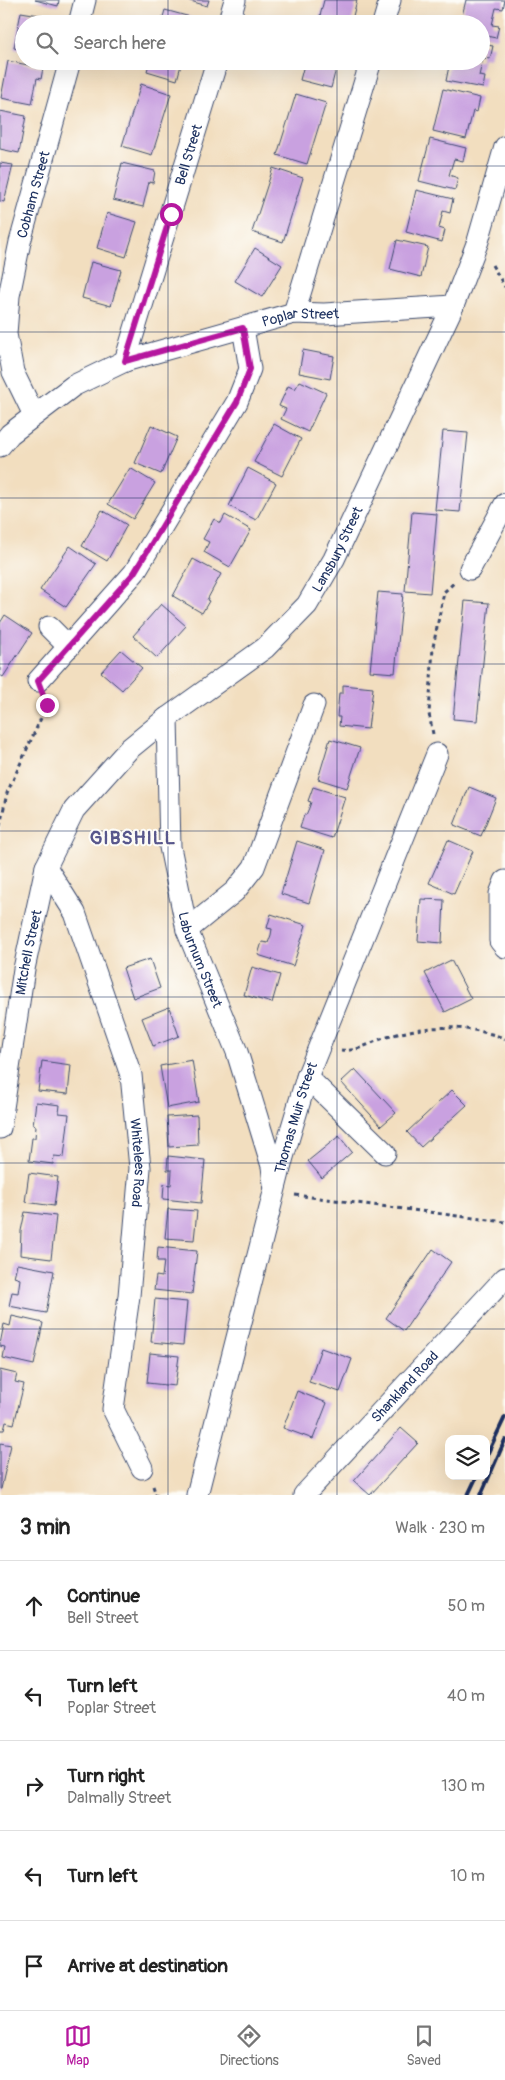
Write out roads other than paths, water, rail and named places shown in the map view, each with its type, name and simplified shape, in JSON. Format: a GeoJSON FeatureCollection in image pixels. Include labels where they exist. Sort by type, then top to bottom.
{"type":"FeatureCollection","features":[{"type":"Feature","properties":{"kind":"street"},"geometry":{"type":"LineString","coordinates":[[82,15],[85,0]]}},
{"type":"Feature","properties":{"kind":"street"},"geometry":{"type":"LineString","coordinates":[[231,15],[235,0]]}},
{"type":"Feature","properties":{"kind":"street"},"geometry":{"type":"LineString","coordinates":[[386,15],[390,0]]}},
{"type":"Feature","properties":{"kind":"street","name":"Cobham Street"},"geometry":{"type":"LineString","coordinates":[[34,414],[13,372],[6,334],[9,296],[20,242],[68,70]]}},
{"type":"Feature","properties":{"kind":"street","name":"Bell Street"},"geometry":{"type":"LineString","coordinates":[[125,361],[214,70]]}},
{"type":"Feature","properties":{"kind":"street"},"geometry":{"type":"LineString","coordinates":[[294,313],[368,70]]}},
{"type":"Feature","properties":{"kind":"street","name":"Lansbury Street"},"geometry":{"type":"LineString","coordinates":[[46,867],[74,810],[129,749],[167,718],[265,648],[307,605],[334,559],[453,306],[478,241],[505,147]]}},
{"type":"Feature","properties":{"kind":"street","name":"Poplar Street"},"geometry":{"type":"LineString","coordinates":[[0,446],[10,434],[34,414],[73,386],[125,361],[294,313],[324,314],[453,306]]}},
{"type":"Feature","properties":{"kind":"street"},"geometry":{"type":"LineString","coordinates":[[38,681],[134,573],[237,402],[250,369],[243,328]]}},
{"type":"Feature","properties":{"kind":"street"},"geometry":{"type":"LineString","coordinates":[[470,568],[505,504]]}},
{"type":"Feature","properties":{"kind":"street"},"geometry":{"type":"LineString","coordinates":[[49,627],[68,647]]}},
{"type":"Feature","properties":{"kind":"street"},"geometry":{"type":"LineString","coordinates":[[187,930],[235,890],[254,867],[314,705]]}},
{"type":"Feature","properties":{"kind":"street","name":"Laburnum Street"},"geometry":{"type":"LineString","coordinates":[[167,718],[170,846],[187,930],[237,1052],[272,1166],[275,1192]]}},
{"type":"Feature","properties":{"kind":"street","name":"Thomas Muir Street"},"geometry":{"type":"LineString","coordinates":[[197,1495],[275,1192],[307,1077],[437,754]]}},
{"type":"Feature","properties":{"kind":"street","name":"Mitchell Street"},"geometry":{"type":"LineString","coordinates":[[0,1128],[24,969],[46,867]]}},
{"type":"Feature","properties":{"kind":"street","name":"Whitelees Road"},"geometry":{"type":"LineString","coordinates":[[46,867],[75,913],[131,1075],[140,1168],[129,1296],[113,1409],[142,1468]]}},
{"type":"Feature","properties":{"kind":"street"},"geometry":{"type":"LineString","coordinates":[[505,882],[500,894],[500,941],[505,947]]}},
{"type":"Feature","properties":{"kind":"street"},"geometry":{"type":"LineString","coordinates":[[307,1077],[385,1153]]}},
{"type":"Feature","properties":{"kind":"street","name":"Shankland Road"},"geometry":{"type":"LineString","coordinates":[[304,1495],[505,1278]]}},
{"type":"Feature","properties":{"kind":"railway"},"geometry":{"type":"LineString","coordinates":[[490,1449],[505,1417]]}},
{"type":"Feature","properties":{"kind":"railway"},"geometry":{"type":"LineString","coordinates":[[481,1495],[505,1440]]}},
{"type":"Feature","properties":{"kind":"railway"},"geometry":{"type":"LineString","coordinates":[[468,1495],[475,1480]]}},
{"type":"Feature","properties":{"kind":"district","name":"GIBSHILL"},"geometry":{"type":"Point","coordinates":[133,838]}}]}
